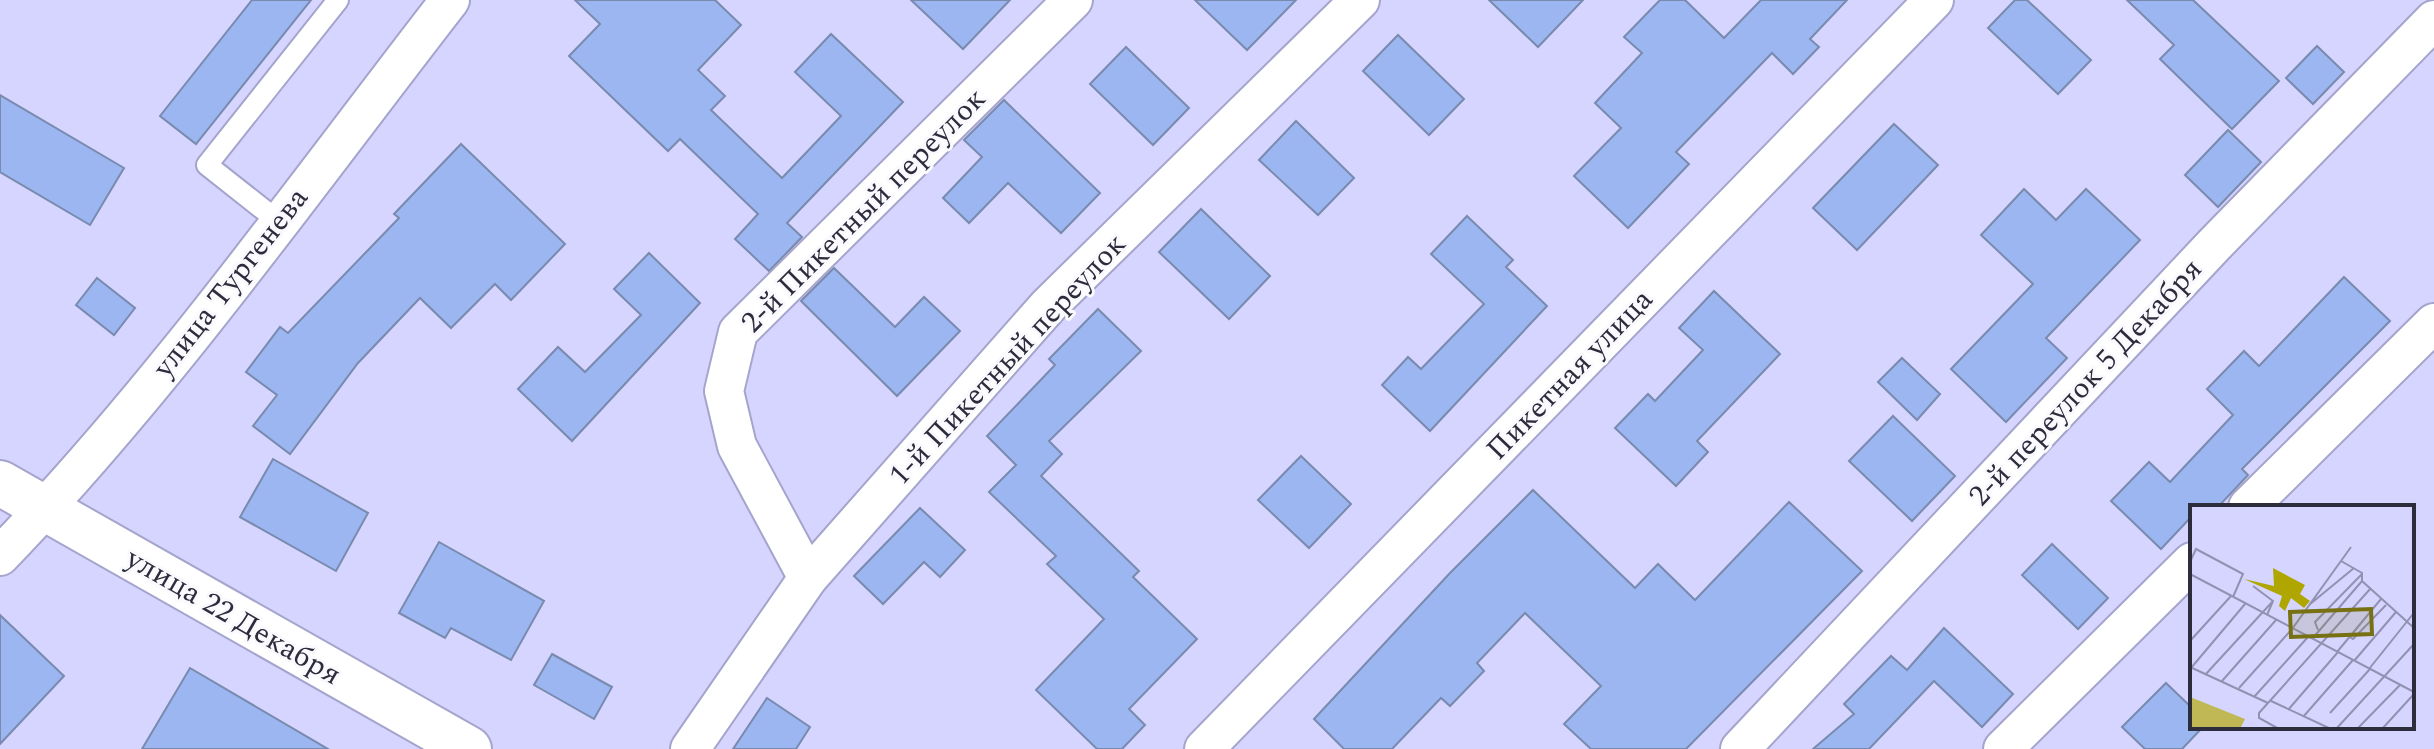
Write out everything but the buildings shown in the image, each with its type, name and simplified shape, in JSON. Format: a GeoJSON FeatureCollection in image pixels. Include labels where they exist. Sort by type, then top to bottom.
{"type":"FeatureCollection","features":[{"type":"Feature","properties":{"kind":"main road","name":"улица 22 Декабря"},"geometry":{"type":"LineString","coordinates":[[0,483],[469,749]]}},
{"type":"Feature","properties":{"kind":"street","name":"улица Тургенева"},"geometry":{"type":"LineString","coordinates":[[0,556],[45,509],[176,353],[450,0]]}},
{"type":"Feature","properties":{"kind":"street","name":"2-й Пикетный переулок"},"geometry":{"type":"LineString","coordinates":[[808,578],[737,446],[724,391],[738,332],[1073,0]]}},
{"type":"Feature","properties":{"kind":"street","name":"1-й Пикетный переулок"},"geometry":{"type":"LineString","coordinates":[[690,749],[808,578],[1048,306],[1360,0]]}},
{"type":"Feature","properties":{"kind":"street","name":"Пикетная улица"},"geometry":{"type":"LineString","coordinates":[[1204,749],[1934,0]]}},
{"type":"Feature","properties":{"kind":"street","name":"2-й переулок 5 Декабря"},"geometry":{"type":"LineString","coordinates":[[1740,749],[2214,245],[2434,20]]}},
{"type":"Feature","properties":{"kind":"street"},"geometry":{"type":"LineString","coordinates":[[2250,505],[2434,323]]}},
{"type":"Feature","properties":{"kind":"street"},"geometry":{"type":"LineString","coordinates":[[2003,749],[2190,564]]}},
{"type":"Feature","properties":{"kind":"lane"},"geometry":{"type":"LineString","coordinates":[[278,221],[207,165],[338,0]]}}]}
